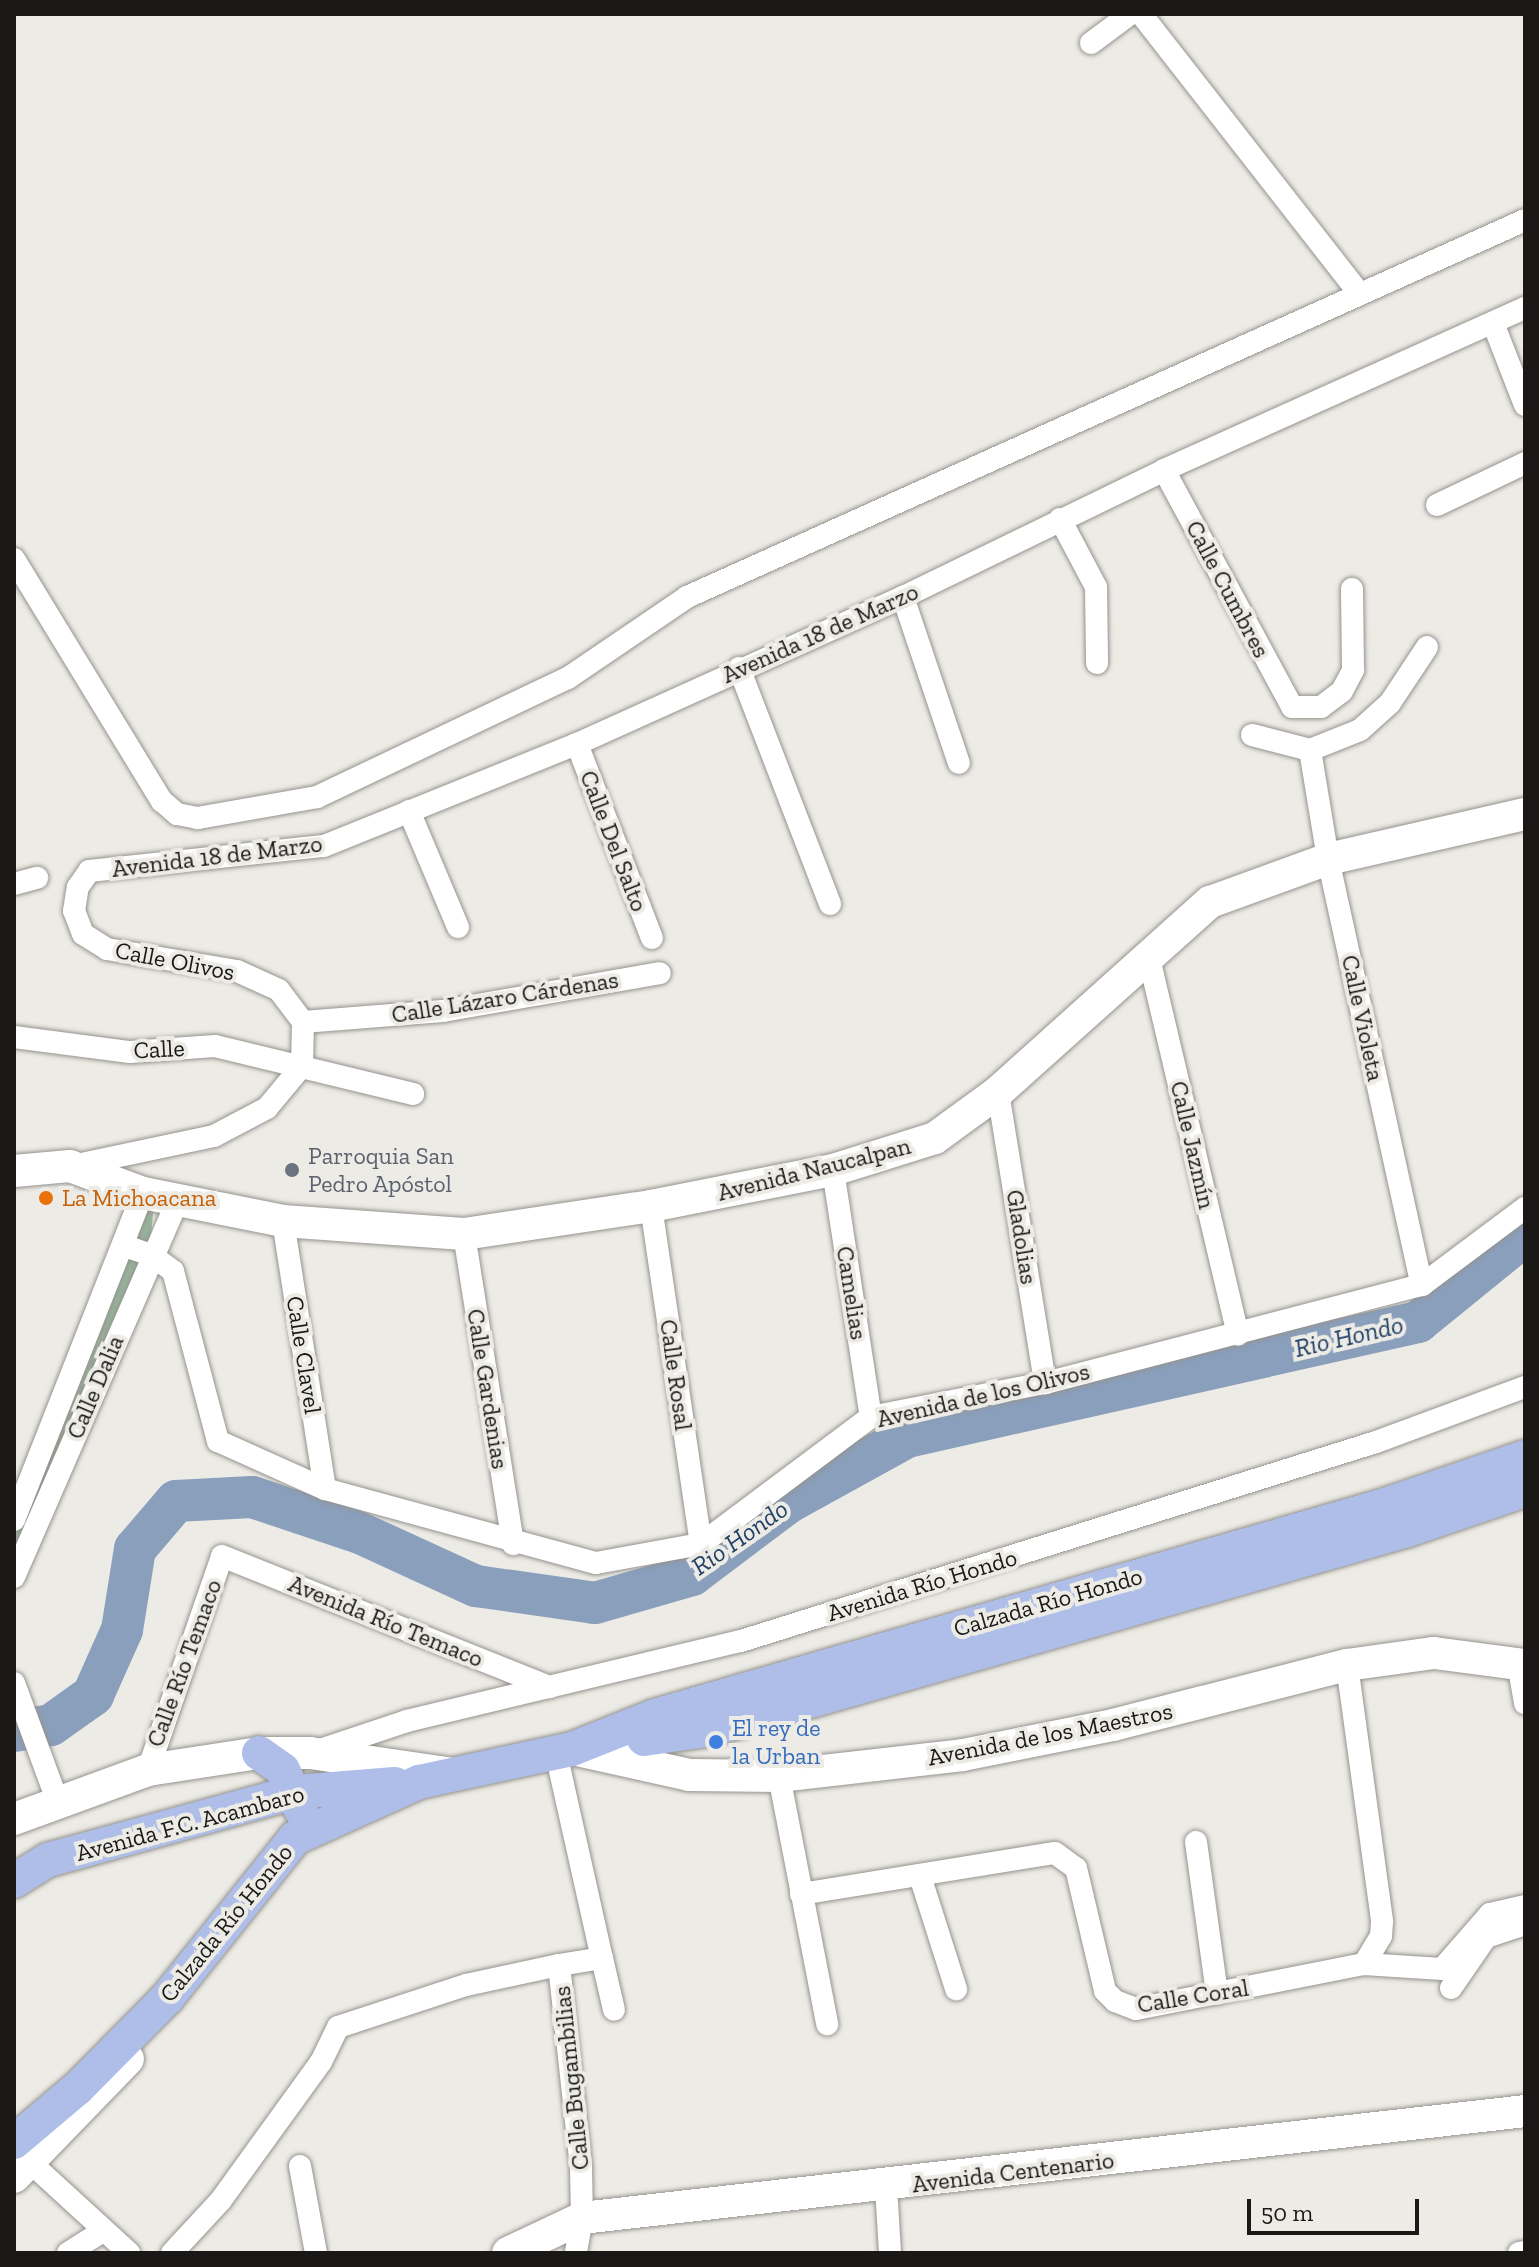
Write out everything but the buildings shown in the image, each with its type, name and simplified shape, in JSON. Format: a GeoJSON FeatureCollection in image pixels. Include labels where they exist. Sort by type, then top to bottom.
{"type":"FeatureCollection","features":[{"type":"Feature","properties":{"kind":"main road","name":"Avenida Naucalpan"},"geometry":{"type":"LineString","coordinates":[[14,1171],[70,1166],[143,1193],[283,1221],[464,1234],[651,1206],[833,1170],[935,1138],[998,1092],[1148,954],[1210,902],[1328,859],[1525,815]]}},
{"type":"Feature","properties":{"kind":"main road","name":"Calzada Río Hondo"},"geometry":{"type":"LineString","coordinates":[[564,1751],[655,1716],[1382,1506],[1525,1457]]}},
{"type":"Feature","properties":{"kind":"main road","name":"Calzada Río Hondo"},"geometry":{"type":"LineString","coordinates":[[20,2161],[78,2088],[167,1998],[295,1838],[419,1782],[464,1776],[564,1751],[713,1729],[1408,1530],[1525,1490]]}},
{"type":"Feature","properties":{"kind":"main road","name":"Avenida de los Maestros"},"geometry":{"type":"LineString","coordinates":[[564,1751],[689,1775],[779,1776],[978,1752],[1113,1725],[1347,1665],[1434,1653],[1522,1664]]}},
{"type":"Feature","properties":{"kind":"main road","name":"Avenida F.C. Acambaro"},"geometry":{"type":"LineString","coordinates":[[14,1819],[57,1800],[148,1770],[259,1753],[310,1753],[464,1776]]}},
{"type":"Feature","properties":{"kind":"main road"},"geometry":{"type":"LineString","coordinates":[[259,1753],[283,1770],[295,1792],[301,1812],[295,1838]]}},
{"type":"Feature","properties":{"kind":"main road","name":"Avenida F.C. Acambaro"},"geometry":{"type":"LineString","coordinates":[[14,1881],[48,1860],[295,1792],[419,1782]]}},
{"type":"Feature","properties":{"kind":"main road"},"geometry":{"type":"LineString","coordinates":[[14,2126],[104,2040],[167,1998]]}},
{"type":"Feature","properties":{"kind":"main road"},"geometry":{"type":"LineString","coordinates":[[20,2161],[127,2060],[167,1998]]}},
{"type":"Feature","properties":{"kind":"main road","name":"Avenida Centenario"},"geometry":{"type":"LineString","coordinates":[[508,2253],[582,2218],[886,2187],[1525,2111]]}},
{"type":"Feature","properties":{"kind":"street"},"geometry":{"type":"LineString","coordinates":[[1091,43],[1130,14]]}},
{"type":"Feature","properties":{"kind":"street"},"geometry":{"type":"LineString","coordinates":[[1141,14],[1359,293]]}},
{"type":"Feature","properties":{"kind":"street"},"geometry":{"type":"LineString","coordinates":[[14,559],[162,801],[177,814],[198,818],[317,797],[568,678],[687,597],[1525,220]]}},
{"type":"Feature","properties":{"kind":"street","name":"Avenida 18 de Marzo"},"geometry":{"type":"LineString","coordinates":[[89,871],[324,846],[577,744],[739,668],[903,597],[1164,470],[1525,308]]}},
{"type":"Feature","properties":{"kind":"street"},"geometry":{"type":"LineString","coordinates":[[1493,323],[1525,405]]}},
{"type":"Feature","properties":{"kind":"street"},"geometry":{"type":"LineString","coordinates":[[1437,505],[1525,463]]}},
{"type":"Feature","properties":{"kind":"street","name":"Calle Cumbres"},"geometry":{"type":"LineString","coordinates":[[1164,470],[1292,707],[1321,707],[1342,691],[1353,670],[1352,589]]}},
{"type":"Feature","properties":{"kind":"street"},"geometry":{"type":"LineString","coordinates":[[1060,519],[1096,587],[1097,663]]}},
{"type":"Feature","properties":{"kind":"street"},"geometry":{"type":"LineString","coordinates":[[903,597],[959,763]]}},
{"type":"Feature","properties":{"kind":"street"},"geometry":{"type":"LineString","coordinates":[[1252,735],[1310,750],[1360,730],[1390,703],[1427,647]]}},
{"type":"Feature","properties":{"kind":"street"},"geometry":{"type":"LineString","coordinates":[[739,668],[830,904]]}},
{"type":"Feature","properties":{"kind":"street","name":"Calle Del Salto"},"geometry":{"type":"LineString","coordinates":[[577,744],[652,938]]}},
{"type":"Feature","properties":{"kind":"street","name":"Calle Violeta"},"geometry":{"type":"LineString","coordinates":[[1310,750],[1328,859],[1422,1285]]}},
{"type":"Feature","properties":{"kind":"street"},"geometry":{"type":"LineString","coordinates":[[409,811],[458,927]]}},
{"type":"Feature","properties":{"kind":"street","name":"Calle Olivos"},"geometry":{"type":"LineString","coordinates":[[89,871],[78,887],[74,911],[83,934],[107,949],[237,971],[279,990],[303,1022]]}},
{"type":"Feature","properties":{"kind":"street"},"geometry":{"type":"LineString","coordinates":[[14,884],[37,878]]}},
{"type":"Feature","properties":{"kind":"street","name":"Calle Jazmín"},"geometry":{"type":"LineString","coordinates":[[1148,954],[1238,1335]]}},
{"type":"Feature","properties":{"kind":"street","name":"Calle Lázaro Cárdenas"},"geometry":{"type":"LineString","coordinates":[[303,1022],[443,1011],[660,973]]}},
{"type":"Feature","properties":{"kind":"street"},"geometry":{"type":"LineString","coordinates":[[70,1166],[214,1136],[267,1108],[302,1066],[303,1022]]}},
{"type":"Feature","properties":{"kind":"street","name":"Calle"},"geometry":{"type":"LineString","coordinates":[[14,1037],[130,1052],[215,1046],[413,1094]]}},
{"type":"Feature","properties":{"kind":"street","name":"Gladolias"},"geometry":{"type":"LineString","coordinates":[[998,1092],[1045,1383]]}},
{"type":"Feature","properties":{"kind":"street","name":"Camelias"},"geometry":{"type":"LineString","coordinates":[[833,1170],[871,1417]]}},
{"type":"Feature","properties":{"kind":"street","name":"Calle Dalia"},"geometry":{"type":"LineString","coordinates":[[14,1520],[125,1246],[143,1193]]}},
{"type":"Feature","properties":{"kind":"street","name":"Calle Dalia"},"geometry":{"type":"LineString","coordinates":[[14,1577],[151,1255],[179,1198]]}},
{"type":"Feature","properties":{"kind":"street","name":"Calle Rosal"},"geometry":{"type":"LineString","coordinates":[[651,1206],[701,1544]]}},
{"type":"Feature","properties":{"kind":"street","name":"Avenida de los Olivos"},"geometry":{"type":"LineString","coordinates":[[125,1246],[151,1255],[173,1271],[218,1441],[325,1489],[513,1544],[596,1563],[701,1544],[871,1417],[1045,1383],[1422,1285],[1525,1208]]}},
{"type":"Feature","properties":{"kind":"street","name":"Calle Clavel"},"geometry":{"type":"LineString","coordinates":[[283,1221],[325,1489]]}},
{"type":"Feature","properties":{"kind":"street","name":"Calle Gardenias"},"geometry":{"type":"LineString","coordinates":[[464,1234],[513,1544]]}},
{"type":"Feature","properties":{"kind":"street","name":"Avenida Río Hondo"},"geometry":{"type":"LineString","coordinates":[[310,1753],[407,1721],[741,1641],[1376,1442],[1525,1387]]}},
{"type":"Feature","properties":{"kind":"street"},"geometry":{"type":"LineString","coordinates":[[39,1456],[62,1465]]}},
{"type":"Feature","properties":{"kind":"street","name":"Avenida Río Temaco"},"geometry":{"type":"LineString","coordinates":[[222,1556],[550,1687]]}},
{"type":"Feature","properties":{"kind":"street","name":"Calle Río Temaco"},"geometry":{"type":"LineString","coordinates":[[148,1770],[222,1556]]}},
{"type":"Feature","properties":{"kind":"street"},"geometry":{"type":"LineString","coordinates":[[1522,1664],[1525,1701]]}},
{"type":"Feature","properties":{"kind":"street"},"geometry":{"type":"LineString","coordinates":[[1347,1665],[1382,1922],[1375,1950],[1364,1964]]}},
{"type":"Feature","properties":{"kind":"street"},"geometry":{"type":"LineString","coordinates":[[14,1683],[57,1800]]}},
{"type":"Feature","properties":{"kind":"street"},"geometry":{"type":"LineString","coordinates":[[564,1751],[614,2010]]}},
{"type":"Feature","properties":{"kind":"street"},"geometry":{"type":"LineString","coordinates":[[779,1776],[827,2024]]}},
{"type":"Feature","properties":{"kind":"street"},"geometry":{"type":"LineString","coordinates":[[1196,1842],[1217,1994]]}},
{"type":"Feature","properties":{"kind":"street","name":"Calle Coral"},"geometry":{"type":"LineString","coordinates":[[801,1894],[1064,1856],[1076,1868],[1105,1991],[1115,2001],[1136,2009],[1364,1964],[1442,1969],[1490,1914],[1525,1906]]}},
{"type":"Feature","properties":{"kind":"street"},"geometry":{"type":"LineString","coordinates":[[920,1876],[956,1989]]}},
{"type":"Feature","properties":{"kind":"street"},"geometry":{"type":"LineString","coordinates":[[1451,1988],[1486,1937],[1525,1924]]}},
{"type":"Feature","properties":{"kind":"street","name":"Calle Bugambilias"},"geometry":{"type":"LineString","coordinates":[[576,2253],[582,2218],[559,1965],[602,1958]]}},
{"type":"Feature","properties":{"kind":"street"},"geometry":{"type":"LineString","coordinates":[[172,2253],[221,2200],[321,2062],[338,2027],[466,1985],[559,1965]]}},
{"type":"Feature","properties":{"kind":"street"},"geometry":{"type":"LineString","coordinates":[[20,2161],[129,2253]]}},
{"type":"Feature","properties":{"kind":"street"},"geometry":{"type":"LineString","coordinates":[[300,2166],[316,2253]]}},
{"type":"Feature","properties":{"kind":"street"},"geometry":{"type":"LineString","coordinates":[[886,2187],[890,2253]]}},
{"type":"Feature","properties":{"kind":"street"},"geometry":{"type":"LineString","coordinates":[[68,2253],[103,2231]]}},
{"type":"Feature","properties":{"kind":"street"},"geometry":{"type":"LineString","coordinates":[[1519,2253],[1525,2252]]}},
{"type":"Feature","properties":{"kind":"green space"},"geometry":{"type":"Polygon","coordinates":[[[155,1192],[149,1256],[14,1577],[14,1519],[155,1192]]]}},
{"type":"Feature","properties":{"kind":"waterway","name":"Rio Hondo"},"geometry":{"type":"LineString","coordinates":[[14,1731],[51,1725],[93,1695],[122,1630],[135,1549],[176,1501],[252,1497],[360,1533],[476,1586],[595,1603],[692,1575],[789,1502],[907,1437],[1418,1322],[1525,1235]]}},
{"type":"Feature","properties":{"kind":"place","name":"Parroquia San Pedro Apóstol"},"geometry":{"type":"Point","coordinates":[292,1170]}},
{"type":"Feature","properties":{"kind":"place","name":"La Michoacana"},"geometry":{"type":"Point","coordinates":[46,1198]}},
{"type":"Feature","properties":{"kind":"place","name":"El rey de la Urban"},"geometry":{"type":"Point","coordinates":[716,1742]}}]}
